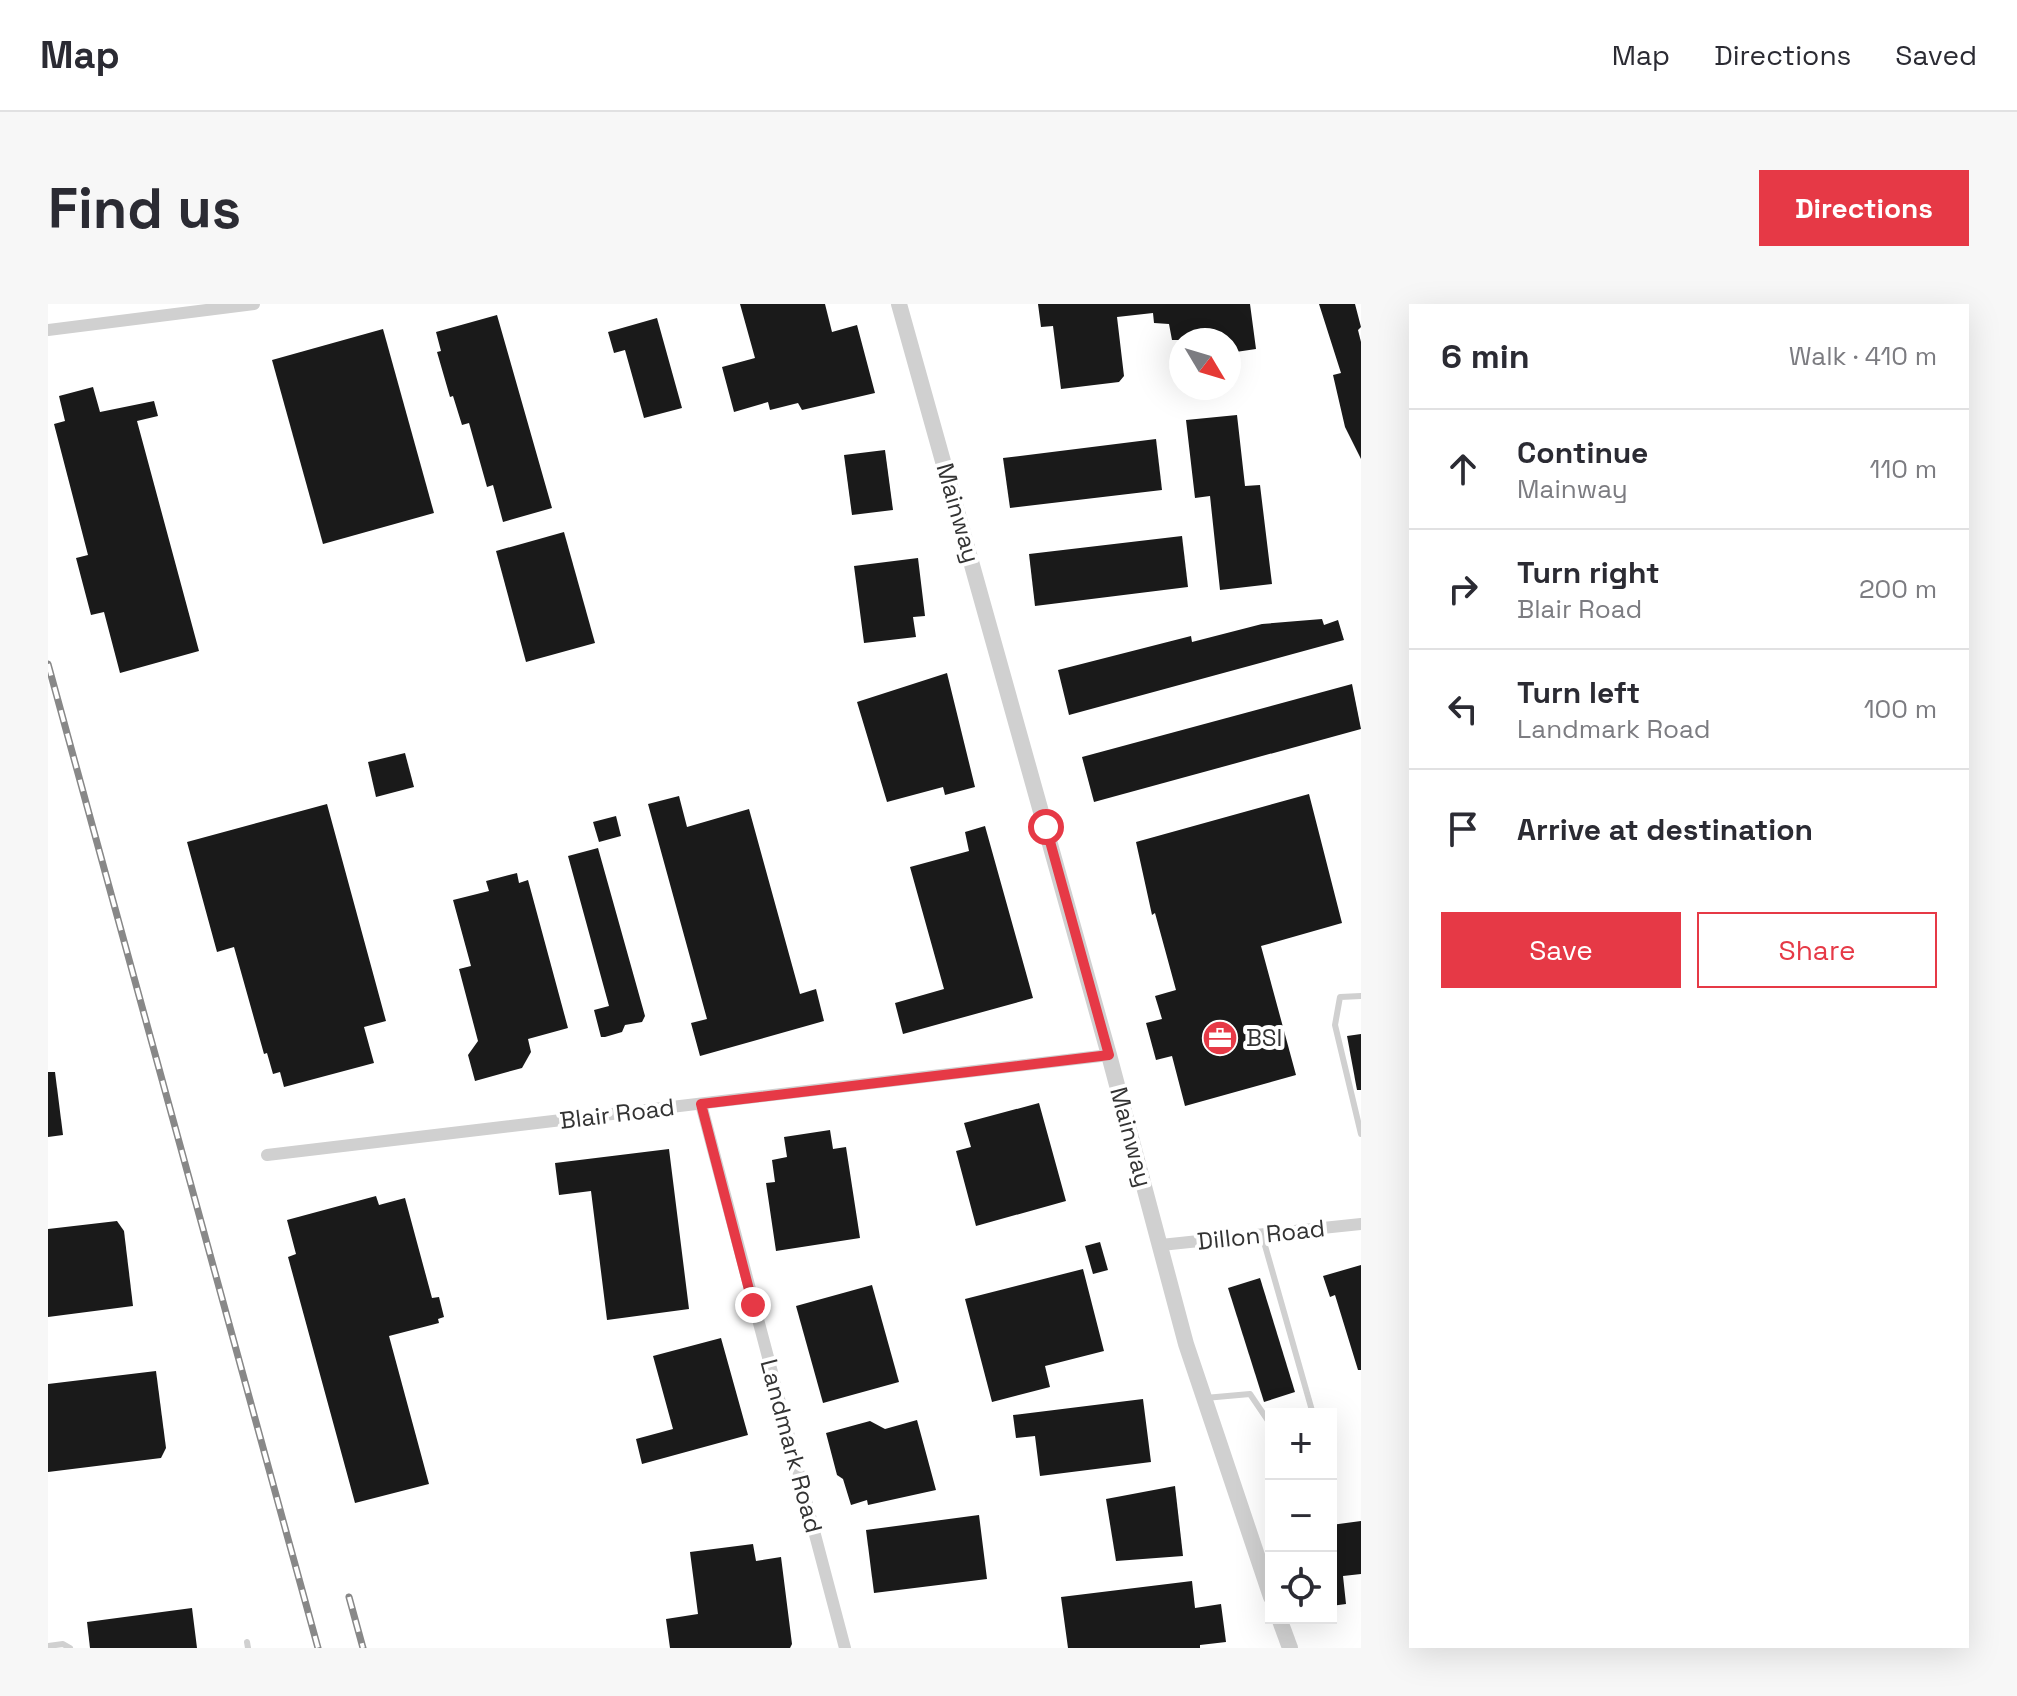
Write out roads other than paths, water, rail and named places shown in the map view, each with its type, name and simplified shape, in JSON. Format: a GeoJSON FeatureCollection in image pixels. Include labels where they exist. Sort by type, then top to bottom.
{"type":"FeatureCollection","features":[{"type":"Feature","properties":{"kind":"street"},"geometry":{"type":"LineString","coordinates":[[48,330],[254,304]]}},
{"type":"Feature","properties":{"kind":"street","name":"Mainway"},"geometry":{"type":"LineString","coordinates":[[899,304],[1109,1055],[1186,1344],[1265,1579]]}},
{"type":"Feature","properties":{"kind":"street","name":"Blair Road"},"geometry":{"type":"LineString","coordinates":[[267,1155],[1109,1055]]}},
{"type":"Feature","properties":{"kind":"street","name":"Landmark Road"},"geometry":{"type":"LineString","coordinates":[[701,1104],[845,1648]]}},
{"type":"Feature","properties":{"kind":"street","name":"Dillon Road"},"geometry":{"type":"LineString","coordinates":[[1161,1245],[1361,1224]]}},
{"type":"Feature","properties":{"kind":"street"},"geometry":{"type":"LineString","coordinates":[[1281,1624],[1290,1648]]}},
{"type":"Feature","properties":{"kind":"lane"},"geometry":{"type":"LineString","coordinates":[[1361,996],[1340,997],[1335,1025],[1361,1134]]}},
{"type":"Feature","properties":{"kind":"lane"},"geometry":{"type":"LineString","coordinates":[[1262,1235],[1311,1408]]}},
{"type":"Feature","properties":{"kind":"lane"},"geometry":{"type":"LineString","coordinates":[[1205,1398],[1250,1394],[1265,1416]]}},
{"type":"Feature","properties":{"kind":"lane"},"geometry":{"type":"LineString","coordinates":[[48,1646],[63,1644],[70,1648]]}},
{"type":"Feature","properties":{"kind":"railway"},"geometry":{"type":"LineString","coordinates":[[48,664],[318,1648]]}},
{"type":"Feature","properties":{"kind":"railway"},"geometry":{"type":"LineString","coordinates":[[349,1597],[363,1648]]}},
{"type":"Feature","properties":{"kind":"place","name":"BSI"},"geometry":{"type":"Point","coordinates":[1220,1038]}}]}
